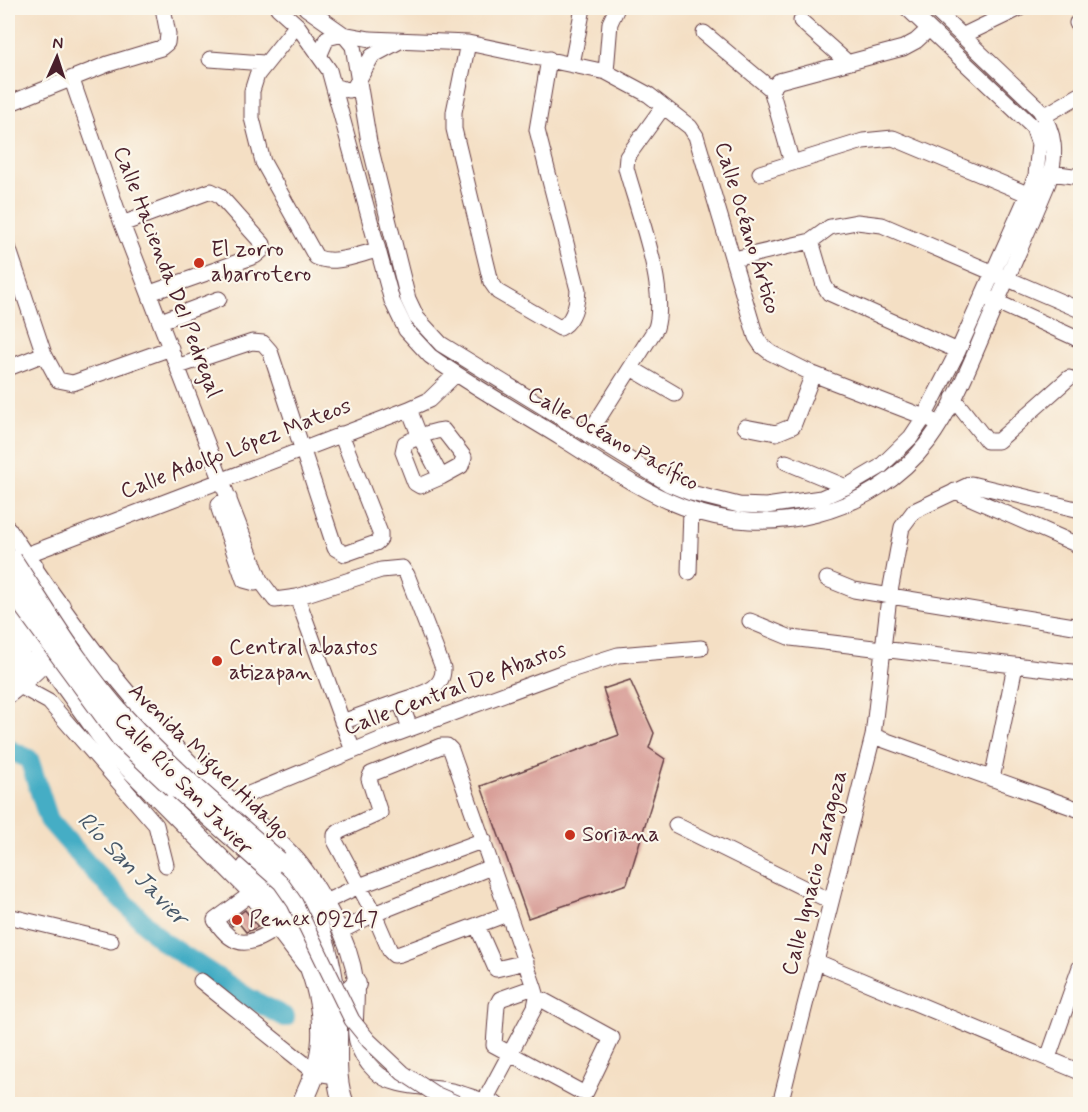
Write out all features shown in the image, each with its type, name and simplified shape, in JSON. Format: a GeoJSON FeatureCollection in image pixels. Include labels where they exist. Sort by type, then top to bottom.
{"type":"FeatureCollection","features":[{"type":"Feature","properties":{"kind":"main road"},"geometry":{"type":"LineString","coordinates":[[8,595],[21,593],[28,587],[19,559]]}},
{"type":"Feature","properties":{"kind":"main road","name":"Avenida Miguel Hidalgo"},"geometry":{"type":"LineString","coordinates":[[19,559],[86,670],[123,717],[217,807],[286,858],[295,883],[333,936],[337,1006],[336,1076],[343,1101]]}},
{"type":"Feature","properties":{"kind":"main road","name":"Avenida Miguel Hidalgo"},"geometry":{"type":"LineString","coordinates":[[8,584],[122,739],[174,788]]}},
{"type":"Feature","properties":{"kind":"main road"},"geometry":{"type":"LineString","coordinates":[[12,680],[45,658],[57,640],[60,606]]}},
{"type":"Feature","properties":{"kind":"main road"},"geometry":{"type":"LineString","coordinates":[[10,610],[18,639],[12,680]]}},
{"type":"Feature","properties":{"kind":"main road","name":"Calle Río San Javier"},"geometry":{"type":"LineString","coordinates":[[10,610],[45,658],[100,745],[172,810],[282,921]]}},
{"type":"Feature","properties":{"kind":"main road"},"geometry":{"type":"LineString","coordinates":[[45,658],[74,656],[109,670]]}},
{"type":"Feature","properties":{"kind":"main road"},"geometry":{"type":"LineString","coordinates":[[100,745],[115,718],[123,712],[145,715]]}},
{"type":"Feature","properties":{"kind":"main road"},"geometry":{"type":"LineString","coordinates":[[174,788],[184,805],[267,889],[282,921],[307,964],[320,1002],[322,1040],[316,1073],[303,1103]]}},
{"type":"Feature","properties":{"kind":"main road"},"geometry":{"type":"LineString","coordinates":[[295,883],[322,896]]}},
{"type":"Feature","properties":{"kind":"main road"},"geometry":{"type":"LineString","coordinates":[[354,1035],[337,1006],[355,978]]}},
{"type":"Feature","properties":{"kind":"main road"},"geometry":{"type":"LineString","coordinates":[[303,1103],[314,1091],[327,1088],[343,1101]]}},
{"type":"Feature","properties":{"kind":"street"},"geometry":{"type":"LineString","coordinates":[[8,104],[108,64],[160,48],[167,43],[168,34],[163,8]]}},
{"type":"Feature","properties":{"kind":"street","name":"Calle Océano Pacífico"},"geometry":{"type":"LineString","coordinates":[[278,8],[297,25],[320,54],[336,87],[392,301],[406,330],[430,356],[456,374],[639,485],[690,510],[728,519],[759,522],[818,515],[868,494],[912,461],[941,422],[953,398],[990,298],[1034,197],[1051,173],[1055,150],[1046,119]]}},
{"type":"Feature","properties":{"kind":"street"},"geometry":{"type":"LineString","coordinates":[[306,8],[343,34]]}},
{"type":"Feature","properties":{"kind":"street"},"geometry":{"type":"LineString","coordinates":[[572,64],[583,8]]}},
{"type":"Feature","properties":{"kind":"street"},"geometry":{"type":"LineString","coordinates":[[606,72],[610,23],[617,8]]}},
{"type":"Feature","properties":{"kind":"street","name":"Calle Océano Pacífico"},"geometry":{"type":"LineString","coordinates":[[907,8],[1033,127],[1039,144],[1040,159],[1034,197]]}},
{"type":"Feature","properties":{"kind":"street"},"geometry":{"type":"LineString","coordinates":[[933,8],[1046,119]]}},
{"type":"Feature","properties":{"kind":"street"},"geometry":{"type":"LineString","coordinates":[[961,57],[967,40],[1020,8]]}},
{"type":"Feature","properties":{"kind":"street"},"geometry":{"type":"LineString","coordinates":[[801,21],[846,62]]}},
{"type":"Feature","properties":{"kind":"street"},"geometry":{"type":"LineString","coordinates":[[297,25],[264,63],[252,91],[252,118],[263,162],[309,249],[316,257],[324,261],[378,250]]}},
{"type":"Feature","properties":{"kind":"street"},"geometry":{"type":"LineString","coordinates":[[771,89],[779,81],[903,48],[916,41],[928,28]]}},
{"type":"Feature","properties":{"kind":"street"},"geometry":{"type":"LineString","coordinates":[[704,33],[771,89],[792,163]]}},
{"type":"Feature","properties":{"kind":"street"},"geometry":{"type":"LineString","coordinates":[[320,54],[327,38],[343,34]]}},
{"type":"Feature","properties":{"kind":"street","name":"Calle Océano Pacífico"},"geometry":{"type":"LineString","coordinates":[[343,34],[353,46],[372,153],[408,299],[417,318],[441,344],[669,484],[714,500],[766,506],[821,498],[846,487],[880,467],[897,452],[923,419],[958,351],[990,298]]}},
{"type":"Feature","properties":{"kind":"street","name":"Calle Océano Ártico"},"geometry":{"type":"LineString","coordinates":[[343,34],[370,39],[468,43],[572,64],[606,72],[663,107],[690,127],[696,136],[756,336],[762,346],[813,374],[923,419],[941,422]]}},
{"type":"Feature","properties":{"kind":"street"},"geometry":{"type":"LineString","coordinates":[[336,87],[349,90],[358,81],[372,56],[403,39]]}},
{"type":"Feature","properties":{"kind":"street"},"geometry":{"type":"LineString","coordinates":[[468,43],[454,112],[454,129],[491,282],[498,292],[560,328],[566,325],[576,307],[578,290],[537,130],[549,59]]}},
{"type":"Feature","properties":{"kind":"street"},"geometry":{"type":"LineString","coordinates":[[210,59],[264,63]]}},
{"type":"Feature","properties":{"kind":"street","name":"Calle Hacienda Del Pedregal"},"geometry":{"type":"LineString","coordinates":[[72,80],[122,224],[179,366],[260,580],[275,600],[297,597]]}},
{"type":"Feature","properties":{"kind":"street"},"geometry":{"type":"LineString","coordinates":[[1046,119],[1080,95]]}},
{"type":"Feature","properties":{"kind":"street"},"geometry":{"type":"LineString","coordinates":[[1046,119],[1080,105]]}},
{"type":"Feature","properties":{"kind":"street"},"geometry":{"type":"LineString","coordinates":[[588,435],[656,328],[660,305],[659,291],[626,168],[627,157],[663,107]]}},
{"type":"Feature","properties":{"kind":"street"},"geometry":{"type":"LineString","coordinates":[[760,173],[862,141],[893,138],[1034,197]]}},
{"type":"Feature","properties":{"kind":"street"},"geometry":{"type":"LineString","coordinates":[[1051,173],[1080,177]]}},
{"type":"Feature","properties":{"kind":"street"},"geometry":{"type":"LineString","coordinates":[[122,224],[211,191],[219,195],[263,244],[261,251],[255,256],[150,293]]}},
{"type":"Feature","properties":{"kind":"street"},"geometry":{"type":"LineString","coordinates":[[734,259],[811,241],[830,227],[869,222],[882,225],[1080,310]]}},
{"type":"Feature","properties":{"kind":"street"},"geometry":{"type":"LineString","coordinates":[[811,241],[824,285],[829,293],[958,351]]}},
{"type":"Feature","properties":{"kind":"street"},"geometry":{"type":"LineString","coordinates":[[8,247],[44,354],[58,380],[65,383],[171,348]]}},
{"type":"Feature","properties":{"kind":"street"},"geometry":{"type":"LineString","coordinates":[[990,298],[1080,340]]}},
{"type":"Feature","properties":{"kind":"street"},"geometry":{"type":"LineString","coordinates":[[160,321],[219,299]]}},
{"type":"Feature","properties":{"kind":"street"},"geometry":{"type":"LineString","coordinates":[[179,366],[252,342],[263,343],[270,351],[301,449],[339,552],[345,554],[376,543],[380,540],[380,533],[341,434]]}},
{"type":"Feature","properties":{"kind":"street"},"geometry":{"type":"LineString","coordinates":[[8,368],[44,354]]}},
{"type":"Feature","properties":{"kind":"street"},"geometry":{"type":"LineString","coordinates":[[631,368],[675,394]]}},
{"type":"Feature","properties":{"kind":"street","name":"Calle Adolfo López Mateos"},"geometry":{"type":"LineString","coordinates":[[19,559],[429,400],[456,374]]}},
{"type":"Feature","properties":{"kind":"street"},"geometry":{"type":"LineString","coordinates":[[745,427],[776,433],[793,426],[813,374]]}},
{"type":"Feature","properties":{"kind":"street"},"geometry":{"type":"LineString","coordinates":[[953,398],[987,441],[998,441],[1069,378]]}},
{"type":"Feature","properties":{"kind":"street"},"geometry":{"type":"LineString","coordinates":[[409,408],[420,437],[441,477]]}},
{"type":"Feature","properties":{"kind":"street"},"geometry":{"type":"LineString","coordinates":[[443,430],[464,457],[461,466],[441,477],[425,485],[420,486],[415,483],[402,447],[420,437],[443,430]]}},
{"type":"Feature","properties":{"kind":"street"},"geometry":{"type":"LineString","coordinates":[[786,462],[846,487]]}},
{"type":"Feature","properties":{"kind":"street","name":"Calle Ignacio Zaragoza"},"geometry":{"type":"LineString","coordinates":[[780,1104],[815,961],[825,898],[850,824],[873,736],[889,597],[902,527],[906,519],[914,511],[971,484],[979,484],[1080,510]]}},
{"type":"Feature","properties":{"kind":"street"},"geometry":{"type":"LineString","coordinates":[[955,491],[1080,546]]}},
{"type":"Feature","properties":{"kind":"street"},"geometry":{"type":"LineString","coordinates":[[689,572],[690,510]]}},
{"type":"Feature","properties":{"kind":"street","name":"Calle Río San Javier"},"geometry":{"type":"LineString","coordinates":[[8,528],[19,559],[60,606],[145,715],[187,760],[232,801],[322,896],[333,936],[355,978]]}},
{"type":"Feature","properties":{"kind":"street"},"geometry":{"type":"LineString","coordinates":[[342,722],[438,686],[443,678],[442,668],[407,574],[402,568],[381,570],[297,597],[342,722],[353,751]]}},
{"type":"Feature","properties":{"kind":"street"},"geometry":{"type":"LineString","coordinates":[[827,579],[854,590],[889,597],[1080,627]]}},
{"type":"Feature","properties":{"kind":"street"},"geometry":{"type":"LineString","coordinates":[[750,621],[791,638],[1080,673]]}},
{"type":"Feature","properties":{"kind":"street","name":"Calle Central De Abastos"},"geometry":{"type":"LineString","coordinates":[[232,801],[382,738],[561,673],[618,656],[701,648]]}},
{"type":"Feature","properties":{"kind":"street"},"geometry":{"type":"LineString","coordinates":[[992,779],[1015,666]]}},
{"type":"Feature","properties":{"kind":"street"},"geometry":{"type":"LineString","coordinates":[[12,680],[49,702],[100,745],[156,825],[166,865]]}},
{"type":"Feature","properties":{"kind":"street"},"geometry":{"type":"LineString","coordinates":[[400,701],[410,729]]}},
{"type":"Feature","properties":{"kind":"street"},"geometry":{"type":"LineString","coordinates":[[373,712],[382,738]]}},
{"type":"Feature","properties":{"kind":"street"},"geometry":{"type":"LineString","coordinates":[[873,736],[1080,810]]}},
{"type":"Feature","properties":{"kind":"street"},"geometry":{"type":"LineString","coordinates":[[355,978],[354,1035],[365,1061],[377,1074],[392,1081],[452,1091],[490,1103],[509,1055],[535,1007],[536,992],[507,914],[484,840],[451,750],[447,746],[441,746],[371,774],[369,779],[381,813],[335,835],[342,855],[374,914],[390,951],[394,955],[400,954],[507,914]]}},
{"type":"Feature","properties":{"kind":"street","name":"Avenida Miguel Hidalgo"},"geometry":{"type":"LineString","coordinates":[[174,788],[281,883],[296,903],[352,1020],[369,1041],[403,1073],[435,1094],[458,1104]]}},
{"type":"Feature","properties":{"kind":"street"},"geometry":{"type":"LineString","coordinates":[[156,825],[172,810]]}},
{"type":"Feature","properties":{"kind":"street"},"geometry":{"type":"LineString","coordinates":[[676,825],[825,898]]}},
{"type":"Feature","properties":{"kind":"street"},"geometry":{"type":"LineString","coordinates":[[322,896],[359,886],[484,840]]}},
{"type":"Feature","properties":{"kind":"street"},"geometry":{"type":"LineString","coordinates":[[333,936],[374,914],[491,867]]}},
{"type":"Feature","properties":{"kind":"street"},"geometry":{"type":"LineString","coordinates":[[252,892],[215,920],[225,934],[240,943],[252,942],[282,921]]}},
{"type":"Feature","properties":{"kind":"street"},"geometry":{"type":"LineString","coordinates":[[8,916],[111,941]]}},
{"type":"Feature","properties":{"kind":"street"},"geometry":{"type":"LineString","coordinates":[[477,926],[496,969],[526,962]]}},
{"type":"Feature","properties":{"kind":"street"},"geometry":{"type":"LineString","coordinates":[[815,961],[1080,1072]]}},
{"type":"Feature","properties":{"kind":"street"},"geometry":{"type":"LineString","coordinates":[[1048,1058],[1080,967]]}},
{"type":"Feature","properties":{"kind":"street"},"geometry":{"type":"LineString","coordinates":[[201,981],[316,1073],[336,1076]]}},
{"type":"Feature","properties":{"kind":"street"},"geometry":{"type":"LineString","coordinates":[[536,992],[612,1038],[586,1092],[581,1092],[509,1055],[493,1042],[497,1005],[502,996],[536,992]]}},
{"type":"Feature","properties":{"kind":"building","name":"Soriana"},"geometry":{"type":"Polygon","coordinates":[[[630,680],[654,733],[649,748],[665,759],[627,884],[528,918],[481,786],[619,735],[603,689],[630,680]]]}},
{"type":"Feature","properties":{"kind":"building"},"geometry":{"type":"Polygon","coordinates":[[[245,910],[258,927],[246,932],[238,922],[232,926],[229,922],[245,910]]]}},
{"type":"Feature","properties":{"kind":"waterway","name":"Río San Javier"},"geometry":{"type":"LineString","coordinates":[[8,749],[29,759],[49,820],[92,869],[162,941],[247,997],[285,1017]]}},
{"type":"Feature","properties":{"kind":"place","name":"El zorro abarrotero"},"geometry":{"type":"Point","coordinates":[199,263]}},
{"type":"Feature","properties":{"kind":"place","name":"Central abastos atizapan"},"geometry":{"type":"Point","coordinates":[217,661]}},
{"type":"Feature","properties":{"kind":"place","name":"Soriana"},"geometry":{"type":"Point","coordinates":[570,835]}},
{"type":"Feature","properties":{"kind":"place","name":"Pemex 09247"},"geometry":{"type":"Point","coordinates":[237,920]}}]}
